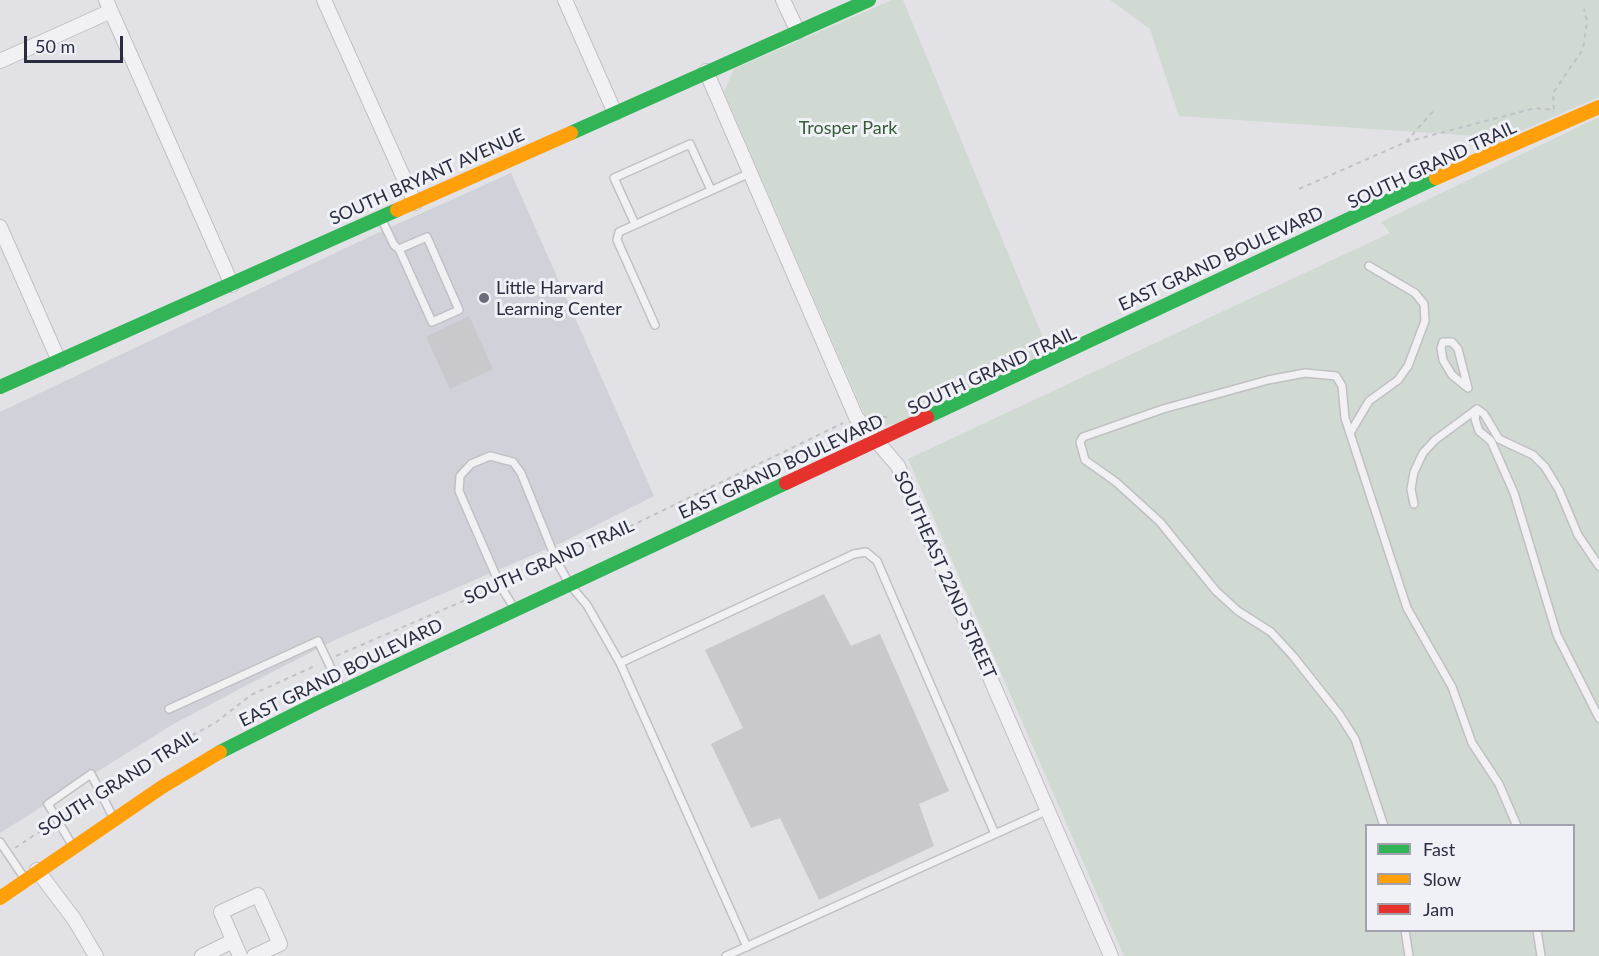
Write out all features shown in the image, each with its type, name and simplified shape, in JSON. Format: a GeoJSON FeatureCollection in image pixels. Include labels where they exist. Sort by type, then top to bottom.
{"type":"FeatureCollection","features":[{"type":"Feature","properties":{"kind":"street"},"geometry":{"type":"LineString","coordinates":[[324,0],[415,203]]}},
{"type":"Feature","properties":{"kind":"street"},"geometry":{"type":"LineString","coordinates":[[565,0],[615,113]]}},
{"type":"Feature","properties":{"kind":"street"},"geometry":{"type":"LineString","coordinates":[[783,0],[798,32]]}},
{"type":"Feature","properties":{"kind":"street","name":"SOUTH BRYANT AVENUE"},"geometry":{"type":"LineString","coordinates":[[0,387],[869,0]]}},
{"type":"Feature","properties":{"kind":"street"},"geometry":{"type":"LineString","coordinates":[[0,61],[108,6],[232,285]]}},
{"type":"Feature","properties":{"kind":"street","name":"SOUTHEAST 22ND STREET"},"geometry":{"type":"LineString","coordinates":[[706,71],[856,417],[879,441],[898,466],[1111,956]]}},
{"type":"Feature","properties":{"kind":"street","name":"EAST GRAND BOULEVARD"},"geometry":{"type":"LineString","coordinates":[[0,898],[37,870],[114,819],[229,747],[342,691],[879,441],[1420,185],[1599,106]]}},
{"type":"Feature","properties":{"kind":"street"},"geometry":{"type":"LineString","coordinates":[[0,227],[60,361]]}},
{"type":"Feature","properties":{"kind":"street"},"geometry":{"type":"LineString","coordinates":[[37,870],[74,919],[96,956]]}},
{"type":"Feature","properties":{"kind":"street"},"geometry":{"type":"LineString","coordinates":[[240,956],[221,912],[258,895],[280,944],[254,956]]}},
{"type":"Feature","properties":{"kind":"street"},"geometry":{"type":"LineString","coordinates":[[202,956],[233,941]]}},
{"type":"Feature","properties":{"kind":"lane"},"geometry":{"type":"LineString","coordinates":[[635,224],[614,178],[690,144],[711,190]]}},
{"type":"Feature","properties":{"kind":"lane"},"geometry":{"type":"LineString","coordinates":[[655,325],[617,240],[619,232],[750,173]]}},
{"type":"Feature","properties":{"kind":"lane"},"geometry":{"type":"LineString","coordinates":[[381,217],[394,245],[399,249],[432,322],[459,310],[426,237],[399,249]]}},
{"type":"Feature","properties":{"kind":"lane"},"geometry":{"type":"LineString","coordinates":[[1350,433],[1370,401],[1398,380],[1408,366],[1425,321],[1424,304],[1415,293],[1369,266]]}},
{"type":"Feature","properties":{"kind":"lane"},"geometry":{"type":"LineString","coordinates":[[1443,342],[1452,342],[1458,349],[1468,388],[1452,375],[1443,360],[1441,348],[1443,342]]}},
{"type":"Feature","properties":{"kind":"lane"},"geometry":{"type":"LineString","coordinates":[[1384,824],[1355,739],[1300,664],[1271,632],[1216,591],[1160,522],[1116,482],[1085,460],[1080,442],[1083,437],[1173,406],[1268,380],[1305,373],[1336,376],[1342,386],[1345,418],[1407,608],[1452,687],[1472,743],[1499,784],[1517,824]]}},
{"type":"Feature","properties":{"kind":"lane"},"geometry":{"type":"LineString","coordinates":[[1414,504],[1412,489],[1414,472],[1423,453],[1434,440],[1477,409]]}},
{"type":"Feature","properties":{"kind":"lane"},"geometry":{"type":"LineString","coordinates":[[1477,409],[1484,414],[1499,439],[1533,455],[1545,467],[1559,490],[1578,535],[1599,566]]}},
{"type":"Feature","properties":{"kind":"lane"},"geometry":{"type":"LineString","coordinates":[[1477,409],[1475,418],[1479,431],[1491,441],[1514,493],[1557,635],[1599,718]]}},
{"type":"Feature","properties":{"kind":"lane"},"geometry":{"type":"LineString","coordinates":[[516,610],[500,585],[459,491],[460,476],[471,464],[490,456],[513,462],[529,490],[557,562],[570,585],[587,605],[620,663],[747,947]]}},
{"type":"Feature","properties":{"kind":"lane"},"geometry":{"type":"LineString","coordinates":[[620,663],[854,554],[866,552],[877,561],[995,834]]}},
{"type":"Feature","properties":{"kind":"lane"},"geometry":{"type":"LineString","coordinates":[[169,710],[318,641],[342,691]]}},
{"type":"Feature","properties":{"kind":"lane"},"geometry":{"type":"LineString","coordinates":[[73,847],[48,804],[91,774],[114,819]]}},
{"type":"Feature","properties":{"kind":"lane"},"geometry":{"type":"LineString","coordinates":[[726,956],[1047,810]]}},
{"type":"Feature","properties":{"kind":"lane"},"geometry":{"type":"LineString","coordinates":[[0,842],[25,879]]}},
{"type":"Feature","properties":{"kind":"lane"},"geometry":{"type":"LineString","coordinates":[[1405,932],[1409,956]]}},
{"type":"Feature","properties":{"kind":"lane"},"geometry":{"type":"LineString","coordinates":[[1538,932],[1541,956]]}},
{"type":"Feature","properties":{"kind":"path"},"geometry":{"type":"LineString","coordinates":[[1560,124],[1554,110],[1553,93],[1583,49],[1587,21],[1584,9]]}},
{"type":"Feature","properties":{"kind":"path"},"geometry":{"type":"LineString","coordinates":[[1299,189],[1406,142],[1535,108],[1554,110]]}},
{"type":"Feature","properties":{"kind":"path"},"geometry":{"type":"LineString","coordinates":[[1406,142],[1434,109]]}},
{"type":"Feature","properties":{"kind":"path"},"geometry":{"type":"LineString","coordinates":[[1544,114],[1554,110]]}},
{"type":"Feature","properties":{"kind":"path","name":"SOUTH GRAND TRAIL"},"geometry":{"type":"LineString","coordinates":[[8,853],[101,795],[163,751],[214,723],[250,695],[557,562],[856,417],[887,417]]}},
{"type":"Feature","properties":{"kind":"shaded area"},"geometry":{"type":"Polygon","coordinates":[[[511,173],[654,496],[561,543],[337,639],[251,683],[170,726],[0,833],[0,412],[373,235],[511,173]]]}},
{"type":"Feature","properties":{"kind":"green space","name":"Trosper Park"},"geometry":{"type":"Polygon","coordinates":[[[892,0],[903,0],[1049,352],[899,423],[882,426],[865,416],[724,92],[734,69],[892,0]]]}},
{"type":"Feature","properties":{"kind":"green space"},"geometry":{"type":"Polygon","coordinates":[[[1110,0],[1599,0],[1599,97],[1505,138],[1179,116],[1150,29],[1110,0]]]}},
{"type":"Feature","properties":{"kind":"green space"},"geometry":{"type":"Polygon","coordinates":[[[1599,117],[1599,956],[1124,956],[908,459],[1390,233],[1381,222],[1599,117]]]}},
{"type":"Feature","properties":{"kind":"building"},"geometry":{"type":"Polygon","coordinates":[[[469,316],[493,369],[450,389],[426,337],[469,316]]]}},
{"type":"Feature","properties":{"kind":"building"},"geometry":{"type":"Polygon","coordinates":[[[824,594],[851,646],[880,634],[949,791],[919,804],[934,846],[819,900],[780,818],[751,828],[711,744],[743,728],[705,650],[824,594]]]}},
{"type":"Feature","properties":{"kind":"traffic: fast"},"geometry":{"type":"LineString","coordinates":[[571,133],[869,0]]}},
{"type":"Feature","properties":{"kind":"traffic: fast"},"geometry":{"type":"LineString","coordinates":[[927,417],[1436,178]]}},
{"type":"Feature","properties":{"kind":"traffic: fast"},"geometry":{"type":"LineString","coordinates":[[0,387],[397,210]]}},
{"type":"Feature","properties":{"kind":"traffic: fast"},"geometry":{"type":"LineString","coordinates":[[220,752],[317,703],[786,483]]}},
{"type":"Feature","properties":{"kind":"traffic: slow"},"geometry":{"type":"LineString","coordinates":[[1436,178],[1599,107]]}},
{"type":"Feature","properties":{"kind":"traffic: slow"},"geometry":{"type":"LineString","coordinates":[[397,210],[571,133]]}},
{"type":"Feature","properties":{"kind":"traffic: slow"},"geometry":{"type":"LineString","coordinates":[[0,898],[162,787],[220,752]]}},
{"type":"Feature","properties":{"kind":"traffic: jam"},"geometry":{"type":"LineString","coordinates":[[786,483],[927,417]]}},
{"type":"Feature","properties":{"kind":"place","name":"Little Harvard Learning Center"},"geometry":{"type":"Point","coordinates":[484,298]}}]}
